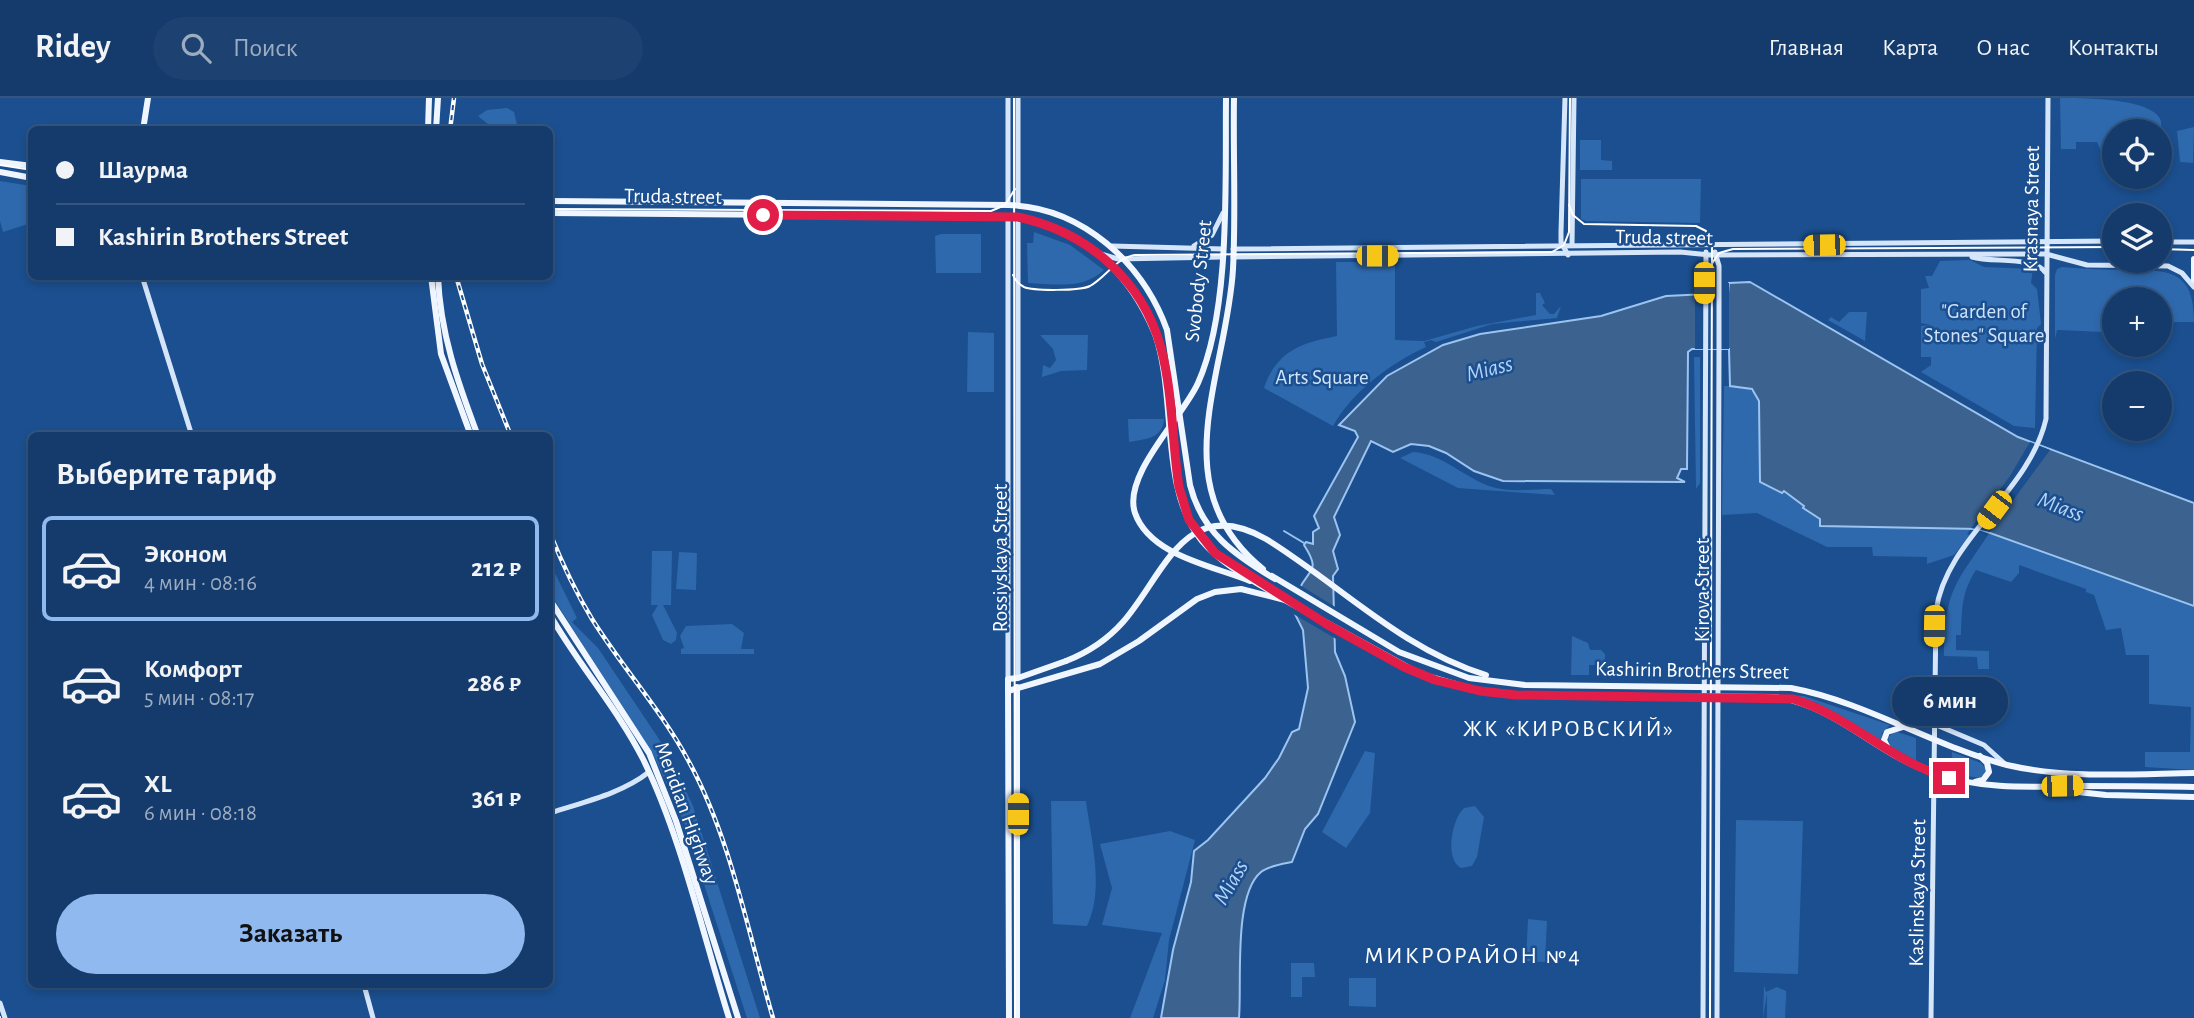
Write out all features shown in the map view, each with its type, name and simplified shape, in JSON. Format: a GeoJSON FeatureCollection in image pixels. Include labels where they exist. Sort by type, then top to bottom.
{"type":"FeatureCollection","features":[{"type":"Feature","properties":{"kind":"main road"},"geometry":{"type":"LineString","coordinates":[[144,126],[148,98]]}},
{"type":"Feature","properties":{"kind":"main road"},"geometry":{"type":"LineString","coordinates":[[428,126],[429,98]]}},
{"type":"Feature","properties":{"kind":"main road"},"geometry":{"type":"LineString","coordinates":[[436,126],[438,98]]}},
{"type":"Feature","properties":{"kind":"main road","name":"Rossiyskaya Street"},"geometry":{"type":"LineString","coordinates":[[1008,98],[1009,1018]]}},
{"type":"Feature","properties":{"kind":"main road","name":"Rossiyskaya Street"},"geometry":{"type":"LineString","coordinates":[[1017,1018],[1018,98]]}},
{"type":"Feature","properties":{"kind":"main road","name":"Svobody Street"},"geometry":{"type":"LineString","coordinates":[[1226,98],[1223,249],[1213,332],[1199,381],[1135,486],[1134,509],[1143,530],[1171,550],[1265,588]]}},
{"type":"Feature","properties":{"kind":"main road","name":"Svobody Street"},"geometry":{"type":"LineString","coordinates":[[1234,98],[1233,257],[1205,441],[1210,490],[1231,534],[1251,559],[1275,579]]}},
{"type":"Feature","properties":{"kind":"main road"},"geometry":{"type":"LineString","coordinates":[[1565,98],[1560,232],[1568,255]]}},
{"type":"Feature","properties":{"kind":"main road"},"geometry":{"type":"LineString","coordinates":[[1568,255],[1573,244],[1574,98]]}},
{"type":"Feature","properties":{"kind":"main road","name":"Krasnaya Street"},"geometry":{"type":"LineString","coordinates":[[1979,529],[2023,471],[2038,445],[2047,408],[2045,240],[2048,98]]}},
{"type":"Feature","properties":{"kind":"main road"},"geometry":{"type":"LineString","coordinates":[[0,162],[28,166]]}},
{"type":"Feature","properties":{"kind":"main road"},"geometry":{"type":"LineString","coordinates":[[0,172],[28,177]]}},
{"type":"Feature","properties":{"kind":"main road","name":"Truda street"},"geometry":{"type":"LineString","coordinates":[[553,201],[1018,205],[1065,219],[1112,246],[1123,258]]}},
{"type":"Feature","properties":{"kind":"main road"},"geometry":{"type":"LineString","coordinates":[[773,215],[774,203]]}},
{"type":"Feature","properties":{"kind":"main road"},"geometry":{"type":"LineString","coordinates":[[894,204],[894,216]]}},
{"type":"Feature","properties":{"kind":"main road","name":"Truda street"},"geometry":{"type":"LineString","coordinates":[[553,213],[1018,217],[1055,229],[1101,254],[1123,258],[1680,252],[1704,255],[2046,254],[2075,263],[2168,266],[2182,273],[2194,287]]}},
{"type":"Feature","properties":{"kind":"main road"},"geometry":{"type":"LineString","coordinates":[[1190,248],[1212,235],[1223,213]]}},
{"type":"Feature","properties":{"kind":"main road","name":"Truda street"},"geometry":{"type":"LineString","coordinates":[[1112,246],[1233,249],[2102,241]]}},
{"type":"Feature","properties":{"kind":"main road"},"geometry":{"type":"LineString","coordinates":[[2172,242],[2194,242]]}},
{"type":"Feature","properties":{"kind":"main road"},"geometry":{"type":"LineString","coordinates":[[1824,245],[1824,254]]}},
{"type":"Feature","properties":{"kind":"main road"},"geometry":{"type":"LineString","coordinates":[[1704,255],[1711,246]]}},
{"type":"Feature","properties":{"kind":"main road","name":"Kirova Street"},"geometry":{"type":"LineString","coordinates":[[1711,246],[1716,255],[1719,283],[1720,697],[1717,1018]]}},
{"type":"Feature","properties":{"kind":"main road"},"geometry":{"type":"LineString","coordinates":[[1101,254],[1136,294],[1155,334],[1166,382],[1179,487],[1189,520],[1215,553],[1285,600]]}},
{"type":"Feature","properties":{"kind":"main road"},"geometry":{"type":"LineString","coordinates":[[1965,254],[1992,262],[2032,262],[2046,273],[2055,262],[2075,263]]}},
{"type":"Feature","properties":{"kind":"main road","name":"Kirova Street"},"geometry":{"type":"LineString","coordinates":[[1703,1018],[1704,255]]}},
{"type":"Feature","properties":{"kind":"main road"},"geometry":{"type":"LineString","coordinates":[[1123,258],[1153,297],[1167,330],[1196,506],[1224,545],[1275,579],[1409,657],[1439,669],[1484,678]]}},
{"type":"Feature","properties":{"kind":"main road"},"geometry":{"type":"LineString","coordinates":[[2194,259],[2194,280]]}},
{"type":"Feature","properties":{"kind":"main road"},"geometry":{"type":"LineString","coordinates":[[143,280],[191,432]]}},
{"type":"Feature","properties":{"kind":"main road"},"geometry":{"type":"LineString","coordinates":[[431,280],[440,354],[469,432]]}},
{"type":"Feature","properties":{"kind":"main road"},"geometry":{"type":"LineString","coordinates":[[439,280],[448,348],[477,432]]}},
{"type":"Feature","properties":{"kind":"main road"},"geometry":{"type":"LineString","coordinates":[[1008,679],[1066,661],[1098,646],[1122,624],[1166,558],[1181,542],[1200,531],[1228,527],[1245,530],[1266,539],[1415,644],[1484,678]]}},
{"type":"Feature","properties":{"kind":"main road","name":"Kaslinskaya Street"},"geometry":{"type":"LineString","coordinates":[[1931,1018],[1934,626],[1938,597],[1947,575],[1979,529]]}},
{"type":"Feature","properties":{"kind":"main road"},"geometry":{"type":"LineString","coordinates":[[1007,566],[1017,566]]}},
{"type":"Feature","properties":{"kind":"main road"},"geometry":{"type":"LineString","coordinates":[[1008,691],[1084,670],[1110,659],[1208,594],[1241,589],[1285,600]]}},
{"type":"Feature","properties":{"kind":"main road","name":"Kashirin Brothers Street"},"geometry":{"type":"LineString","coordinates":[[1285,600],[1404,667],[1435,680],[1480,691],[1516,695],[1775,697],[1810,704],[1893,756],[1934,774],[1969,782],[1995,786],[2039,787],[2194,786]]}},
{"type":"Feature","properties":{"kind":"main road","name":"Meridian Highway"},"geometry":{"type":"LineString","coordinates":[[553,605],[653,761],[676,821],[738,1018]]}},
{"type":"Feature","properties":{"kind":"main road","name":"Meridian Highway"},"geometry":{"type":"LineString","coordinates":[[553,620],[619,720],[649,772],[670,826],[729,1018]]}},
{"type":"Feature","properties":{"kind":"main road","name":"Kashirin Brothers Street"},"geometry":{"type":"LineString","coordinates":[[1484,678],[1512,684],[1775,687],[1810,691],[2005,764],[2072,772],[2194,773]]}},
{"type":"Feature","properties":{"kind":"main road"},"geometry":{"type":"LineString","coordinates":[[1934,724],[1984,745],[2005,764]]}},
{"type":"Feature","properties":{"kind":"main road"},"geometry":{"type":"LineString","coordinates":[[1893,756],[1885,743],[1887,732],[1894,727],[1909,727]]}},
{"type":"Feature","properties":{"kind":"main road"},"geometry":{"type":"LineString","coordinates":[[1969,782],[1983,780],[1989,772],[1987,764],[1978,755]]}},
{"type":"Feature","properties":{"kind":"main road"},"geometry":{"type":"LineString","coordinates":[[553,812],[619,790],[637,782],[649,772]]}},
{"type":"Feature","properties":{"kind":"main road"},"geometry":{"type":"LineString","coordinates":[[2039,787],[2106,795],[2194,797]]}},
{"type":"Feature","properties":{"kind":"main road"},"geometry":{"type":"LineString","coordinates":[[1009,952],[1018,952]]}},
{"type":"Feature","properties":{"kind":"main road"},"geometry":{"type":"LineString","coordinates":[[364,988],[373,1018]]}},
{"type":"Feature","properties":{"kind":"main road"},"geometry":{"type":"LineString","coordinates":[[0,1003],[5,1018]]}},
{"type":"Feature","properties":{"kind":"green space"},"geometry":{"type":"Polygon","coordinates":[[[2060,98],[2139,105],[2160,118],[2102,119],[2102,151],[2097,142],[2076,142],[2076,149],[2061,149],[2060,98]]]}},
{"type":"Feature","properties":{"kind":"green space"},"geometry":{"type":"Polygon","coordinates":[[[507,108],[514,112],[517,126],[490,126],[478,116],[487,110],[507,108]]]}},
{"type":"Feature","properties":{"kind":"green space"},"geometry":{"type":"Polygon","coordinates":[[[2194,127],[2193,163],[2180,162],[2177,131],[2194,127]]]}},
{"type":"Feature","properties":{"kind":"green space"},"geometry":{"type":"Polygon","coordinates":[[[1580,140],[1601,140],[1601,160],[1612,161],[1612,170],[1580,170],[1580,140]]]}},
{"type":"Feature","properties":{"kind":"green space"},"geometry":{"type":"Polygon","coordinates":[[[1581,179],[1701,179],[1700,223],[1586,221],[1581,219],[1581,179]]]}},
{"type":"Feature","properties":{"kind":"green space"},"geometry":{"type":"Polygon","coordinates":[[[0,181],[28,186],[28,224],[3,232],[0,221],[0,181]]]}},
{"type":"Feature","properties":{"kind":"green space"},"geometry":{"type":"Polygon","coordinates":[[[1034,232],[1070,245],[1104,270],[1087,281],[1078,283],[1028,283],[1027,243],[1033,243],[1034,232]]]}},
{"type":"Feature","properties":{"kind":"green space"},"geometry":{"type":"Polygon","coordinates":[[[981,234],[981,273],[936,273],[935,236],[981,234]]]}},
{"type":"Feature","properties":{"kind":"green space","name":"\"Garden of Stones\" Square"},"geometry":{"type":"Polygon","coordinates":[[[1970,260],[1984,267],[2033,269],[2031,283],[2037,289],[2041,324],[2037,328],[2035,428],[2014,426],[1921,372],[1931,365],[1931,357],[1921,357],[1921,326],[1931,325],[1921,323],[1921,289],[1929,288],[1925,276],[1932,276],[1940,261],[1970,260]]]}},
{"type":"Feature","properties":{"kind":"green space","name":"Arts Square"},"geometry":{"type":"Polygon","coordinates":[[[1336,262],[1395,262],[1395,340],[1424,341],[1477,326],[1536,315],[1536,293],[1540,293],[1545,303],[1542,305],[1550,314],[1554,314],[1561,306],[1557,318],[1492,324],[1436,342],[1424,342],[1426,347],[1399,361],[1362,390],[1333,426],[1264,388],[1276,365],[1292,350],[1337,336],[1336,262]]]}},
{"type":"Feature","properties":{"kind":"green space"},"geometry":{"type":"Polygon","coordinates":[[[2057,269],[2102,269],[2102,273],[2168,273],[2184,283],[2190,292],[2194,322],[2172,322],[2172,287],[2102,287],[2102,332],[2057,330],[2055,339],[2057,269]]]}},
{"type":"Feature","properties":{"kind":"green space"},"geometry":{"type":"Polygon","coordinates":[[[1849,312],[1867,312],[1865,341],[1828,320],[1831,317],[1839,322],[1849,312]]]}},
{"type":"Feature","properties":{"kind":"green space"},"geometry":{"type":"Polygon","coordinates":[[[968,332],[994,333],[994,392],[967,392],[968,332]]]}},
{"type":"Feature","properties":{"kind":"green space"},"geometry":{"type":"Polygon","coordinates":[[[1040,335],[1088,335],[1087,370],[1061,371],[1042,377],[1043,365],[1050,368],[1056,360],[1053,349],[1040,335]]]}},
{"type":"Feature","properties":{"kind":"green space"},"geometry":{"type":"Polygon","coordinates":[[[1694,357],[1700,357],[1700,483],[1696,489],[1694,357]]]}},
{"type":"Feature","properties":{"kind":"green space"},"geometry":{"type":"Polygon","coordinates":[[[1724,386],[1749,389],[1759,401],[1760,481],[1782,493],[1784,491],[1820,520],[1971,528],[1967,534],[1970,535],[1954,555],[1927,564],[1927,557],[1873,556],[1872,547],[1827,547],[1757,513],[1722,515],[1724,386]]]}},
{"type":"Feature","properties":{"kind":"green space"},"geometry":{"type":"Polygon","coordinates":[[[1128,419],[1164,419],[1157,434],[1129,442],[1128,419]]]}},
{"type":"Feature","properties":{"kind":"green space"},"geometry":{"type":"Polygon","coordinates":[[[1413,452],[1443,461],[1489,486],[1512,490],[1551,489],[1555,495],[1458,488],[1400,458],[1413,452]]]}},
{"type":"Feature","properties":{"kind":"green space"},"geometry":{"type":"Polygon","coordinates":[[[1990,532],[2194,606],[2194,770],[2145,767],[2145,752],[2190,752],[2191,707],[2149,704],[2149,655],[2126,655],[2121,628],[2106,630],[2094,595],[2086,592],[2086,589],[2019,565],[2019,573],[2011,582],[1976,570],[1965,594],[1961,635],[1956,635],[1956,650],[1989,651],[1989,669],[1978,669],[1977,657],[1944,656],[1947,616],[1954,589],[1990,532]]]}},
{"type":"Feature","properties":{"kind":"green space"},"geometry":{"type":"Polygon","coordinates":[[[652,551],[672,551],[671,605],[663,605],[677,633],[676,640],[671,644],[663,640],[652,615],[658,605],[651,605],[652,551]]]}},
{"type":"Feature","properties":{"kind":"green space"},"geometry":{"type":"Polygon","coordinates":[[[679,552],[697,553],[696,590],[676,589],[679,552]]]}},
{"type":"Feature","properties":{"kind":"green space"},"geometry":{"type":"Polygon","coordinates":[[[553,569],[577,618],[572,622],[598,648],[667,751],[693,806],[760,1018],[747,1018],[685,825],[655,758],[553,598],[553,569]]]}},
{"type":"Feature","properties":{"kind":"green space"},"geometry":{"type":"Polygon","coordinates":[[[732,624],[744,633],[741,649],[754,649],[754,654],[681,654],[681,649],[684,648],[680,636],[686,626],[732,624]]]}},
{"type":"Feature","properties":{"kind":"green space"},"geometry":{"type":"Polygon","coordinates":[[[1572,636],[1588,643],[1590,650],[1601,650],[1605,654],[1605,661],[1600,665],[1589,665],[1589,675],[1571,675],[1572,636]]]}},
{"type":"Feature","properties":{"kind":"green space"},"geometry":{"type":"Polygon","coordinates":[[[1759,694],[1804,696],[1890,725],[1882,733],[1880,744],[1817,703],[1790,696],[1759,694]]]}},
{"type":"Feature","properties":{"kind":"green space"},"geometry":{"type":"Polygon","coordinates":[[[1894,731],[1916,738],[1916,761],[1890,746],[1888,738],[1894,731]]]}},
{"type":"Feature","properties":{"kind":"green space"},"geometry":{"type":"Polygon","coordinates":[[[1365,751],[1375,753],[1370,813],[1346,848],[1322,832],[1365,751]]]}},
{"type":"Feature","properties":{"kind":"green space"},"geometry":{"type":"Polygon","coordinates":[[[1952,752],[1981,763],[1986,769],[1984,775],[1979,778],[1951,773],[1952,752]]]}},
{"type":"Feature","properties":{"kind":"green space"},"geometry":{"type":"Polygon","coordinates":[[[1051,801],[1086,801],[1096,881],[1092,912],[1087,926],[1053,924],[1051,801]]]}},
{"type":"Feature","properties":{"kind":"green space"},"geometry":{"type":"Polygon","coordinates":[[[1475,806],[1484,817],[1477,857],[1472,866],[1461,868],[1456,863],[1451,848],[1453,829],[1464,808],[1475,806]]]}},
{"type":"Feature","properties":{"kind":"green space"},"geometry":{"type":"Polygon","coordinates":[[[1736,820],[1803,821],[1798,974],[1734,972],[1736,820]]]}},
{"type":"Feature","properties":{"kind":"green space"},"geometry":{"type":"Polygon","coordinates":[[[1170,831],[1195,840],[1169,940],[1165,980],[1153,1018],[1130,1018],[1162,933],[1102,925],[1112,888],[1100,844],[1170,831]]]}},
{"type":"Feature","properties":{"kind":"green space"},"geometry":{"type":"Polygon","coordinates":[[[1528,919],[1547,921],[1545,962],[1526,961],[1528,919]]]}},
{"type":"Feature","properties":{"kind":"green space"},"geometry":{"type":"Polygon","coordinates":[[[1291,963],[1314,963],[1315,977],[1302,977],[1302,997],[1291,997],[1291,963]]]}},
{"type":"Feature","properties":{"kind":"green space"},"geometry":{"type":"Polygon","coordinates":[[[1349,978],[1376,978],[1376,1007],[1349,1006],[1349,978]]]}},
{"type":"Feature","properties":{"kind":"green space"},"geometry":{"type":"Polygon","coordinates":[[[1764,985],[1766,992],[1777,987],[1786,991],[1788,1018],[1786,995],[1785,1018],[1767,1018],[1767,994],[1763,1018],[1764,985]]]}},
{"type":"Feature","properties":{"kind":"water","name":"Miass"},"geometry":{"type":"Polygon","coordinates":[[[1750,282],[2018,437],[2194,503],[2194,606],[1979,529],[1820,526],[1820,519],[1784,491],[1782,493],[1760,482],[1759,401],[1752,389],[1730,386],[1729,349],[1692,349],[1688,352],[1687,469],[1681,469],[1677,478],[1685,482],[1503,481],[1474,471],[1446,453],[1429,446],[1411,444],[1393,452],[1371,441],[1334,517],[1340,535],[1333,551],[1338,569],[1333,576],[1335,652],[1345,676],[1355,722],[1318,814],[1305,829],[1292,862],[1264,870],[1252,883],[1243,919],[1239,1018],[1161,1018],[1173,950],[1191,882],[1194,851],[1208,840],[1265,778],[1292,732],[1299,729],[1308,688],[1303,630],[1294,612],[1298,592],[1313,566],[1304,545],[1306,542],[1313,544],[1313,532],[1319,528],[1314,516],[1358,437],[1355,431],[1339,425],[1387,376],[1443,345],[1480,334],[1601,316],[1666,296],[1728,293],[1729,283],[1750,282]]]}},
{"type":"Feature","properties":{"kind":"pier"},"geometry":{"type":"Polygon","coordinates":[[[1725,283],[1729,283],[1729,349],[1695,349],[1695,290],[1725,290],[1725,283]]]}},
{"type":"Feature","properties":{"kind":"pier"},"geometry":{"type":"Polygon","coordinates":[[[2030,442],[2050,450],[1990,532],[1971,528],[2010,476],[2030,442]]]}},
{"type":"Feature","properties":{"kind":"pier"},"geometry":{"type":"Polygon","coordinates":[[[1298,584],[1337,608],[1338,640],[1290,612],[1290,594],[1298,584]]]}},
{"type":"Feature","properties":{"kind":"waterway"},"geometry":{"type":"LineString","coordinates":[[1284,531],[1304,543]]}},
{"type":"Feature","properties":{"kind":"tram line"},"geometry":{"type":"LineString","coordinates":[[1014,98],[1015,1018]]}},
{"type":"Feature","properties":{"kind":"tram line"},"geometry":{"type":"LineString","coordinates":[[1013,275],[1024,287],[1067,290],[1090,286],[1122,260],[1135,255],[1552,252],[1564,245],[1569,232],[1570,98]]}},
{"type":"Feature","properties":{"kind":"tram line"},"geometry":{"type":"LineString","coordinates":[[0,165],[28,169]]}},
{"type":"Feature","properties":{"kind":"tram line"},"geometry":{"type":"LineString","coordinates":[[553,209],[991,211],[1005,205],[1015,189]]}},
{"type":"Feature","properties":{"kind":"tram line"},"geometry":{"type":"LineString","coordinates":[[1569,205],[1573,215],[1584,224],[1696,226],[1706,231],[1712,243],[1710,1018]]}},
{"type":"Feature","properties":{"kind":"tram line"},"geometry":{"type":"LineString","coordinates":[[1711,265],[1719,253],[1733,249],[2102,247]]}},
{"type":"Feature","properties":{"kind":"tram line"},"geometry":{"type":"LineString","coordinates":[[2172,249],[2194,250]]}},
{"type":"Feature","properties":{"kind":"railway"},"geometry":{"type":"LineString","coordinates":[[450,126],[454,98]]}},
{"type":"Feature","properties":{"kind":"railway"},"geometry":{"type":"LineString","coordinates":[[457,280],[482,364],[509,432]]}},
{"type":"Feature","properties":{"kind":"railway"},"geometry":{"type":"LineString","coordinates":[[553,540],[592,619],[666,724],[703,790],[727,853],[773,1018]]}},
{"type":"Feature","properties":{"kind":"district","name":"ЖК «КИРОВСКИЙ»"},"geometry":{"type":"Point","coordinates":[1569,728]}},
{"type":"Feature","properties":{"kind":"district","name":"МИКРОРАЙОН №4"},"geometry":{"type":"Point","coordinates":[1473,955]}},
{"type":"Feature","properties":{"kind":"route"},"geometry":{"type":"LineString","coordinates":[[763,215],[1018,217],[1042,223],[1088,244],[1114,266],[1136,294],[1161,348],[1179,487],[1184,509],[1196,533],[1215,553],[1265,588],[1404,667],[1451,685],[1502,694],[1793,699],[1827,712],[1893,756],[1949,778]]}}]}
